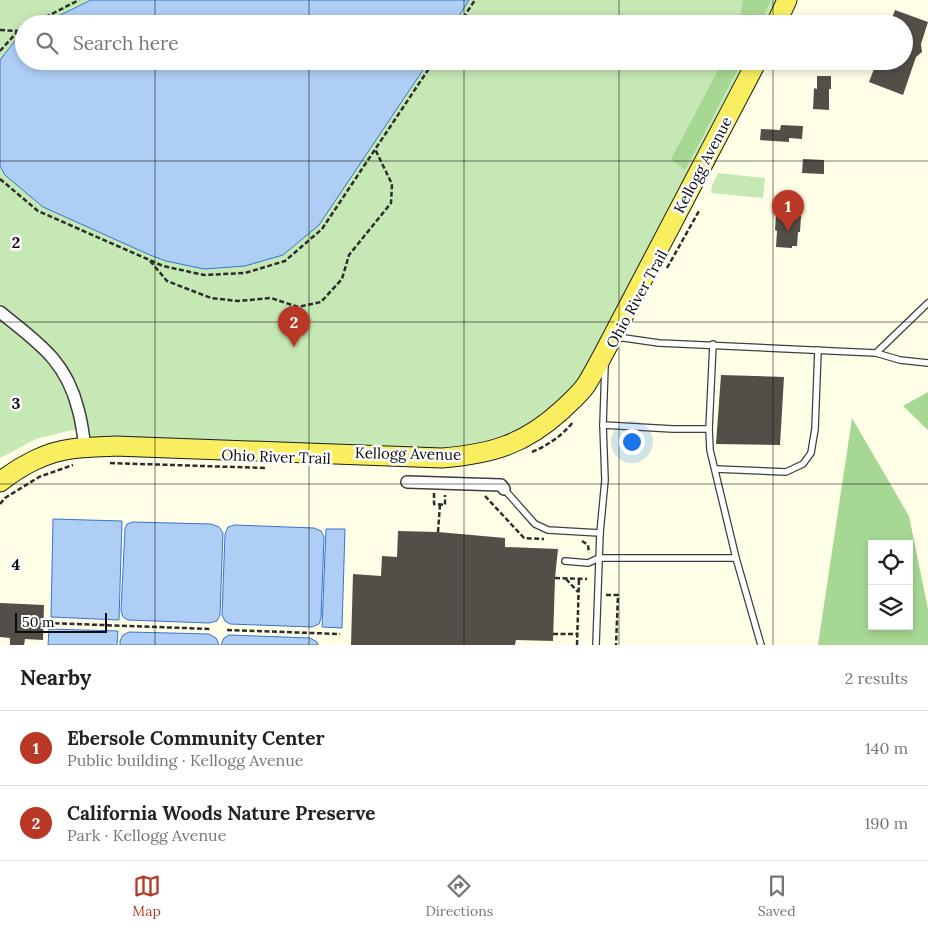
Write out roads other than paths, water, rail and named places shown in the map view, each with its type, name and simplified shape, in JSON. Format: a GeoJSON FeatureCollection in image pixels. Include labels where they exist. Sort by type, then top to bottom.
{"type":"FeatureCollection","features":[{"type":"Feature","properties":{"kind":"main road"},"geometry":{"type":"LineString","coordinates":[[780,15],[787,0]]}},
{"type":"Feature","properties":{"kind":"main road","name":"Kellogg Avenue"},"geometry":{"type":"LineString","coordinates":[[0,482],[26,465],[50,454],[70,449],[115,446],[442,458],[488,452],[527,437],[547,424],[585,386],[609,344],[752,70]]}},
{"type":"Feature","properties":{"kind":"street"},"geometry":{"type":"LineString","coordinates":[[0,312],[51,355],[62,370],[72,388],[85,448]]}},
{"type":"Feature","properties":{"kind":"street"},"geometry":{"type":"LineString","coordinates":[[407,482],[501,485],[504,489]]}},
{"type":"Feature","properties":{"kind":"lane"},"geometry":{"type":"LineString","coordinates":[[876,353],[928,303]]}},
{"type":"Feature","properties":{"kind":"lane"},"geometry":{"type":"LineString","coordinates":[[596,645],[600,533],[605,480],[603,425],[609,344],[713,344],[876,353],[900,360],[928,363]]}},
{"type":"Feature","properties":{"kind":"lane"},"geometry":{"type":"LineString","coordinates":[[713,344],[709,429],[710,450],[736,558],[761,645]]}},
{"type":"Feature","properties":{"kind":"lane"},"geometry":{"type":"LineString","coordinates":[[715,469],[786,472],[803,464],[811,453],[815,429],[818,350]]}},
{"type":"Feature","properties":{"kind":"lane"},"geometry":{"type":"LineString","coordinates":[[603,425],[709,429]]}},
{"type":"Feature","properties":{"kind":"lane"},"geometry":{"type":"LineString","coordinates":[[504,489],[535,524],[548,530],[600,533]]}},
{"type":"Feature","properties":{"kind":"lane"},"geometry":{"type":"LineString","coordinates":[[565,561],[588,563],[599,558],[736,558]]}},
{"type":"Feature","properties":{"kind":"water"},"geometry":{"type":"Polygon","coordinates":[[[91,0],[469,0],[460,15],[60,15],[91,0]]]}},
{"type":"Feature","properties":{"kind":"water"},"geometry":{"type":"Polygon","coordinates":[[[15,41],[15,70],[423,70],[319,225],[283,255],[245,266],[204,269],[166,261],[150,255],[43,207],[5,175],[0,166],[0,60],[15,41]]]}},
{"type":"Feature","properties":{"kind":"water"},"geometry":{"type":"Polygon","coordinates":[[[53,519],[122,521],[119,620],[51,617],[53,519]]]}},
{"type":"Feature","properties":{"kind":"water"},"geometry":{"type":"Polygon","coordinates":[[[133,522],[211,524],[219,527],[223,533],[220,615],[217,621],[209,623],[128,620],[123,617],[121,611],[125,529],[127,524],[133,522]]]}},
{"type":"Feature","properties":{"kind":"water"},"geometry":{"type":"Polygon","coordinates":[[[235,525],[314,528],[321,531],[324,537],[321,618],[319,624],[312,627],[230,624],[225,621],[222,615],[225,534],[228,527],[235,525]]]}},
{"type":"Feature","properties":{"kind":"water"},"geometry":{"type":"Polygon","coordinates":[[[326,529],[345,529],[342,628],[322,627],[326,529]]]}},
{"type":"Feature","properties":{"kind":"water"},"geometry":{"type":"Polygon","coordinates":[[[49,629],[118,631],[117,645],[48,645],[49,629]]]}},
{"type":"Feature","properties":{"kind":"water"},"geometry":{"type":"Polygon","coordinates":[[[129,632],[209,634],[216,638],[219,645],[120,645],[123,635],[129,632]]]}},
{"type":"Feature","properties":{"kind":"water"},"geometry":{"type":"Polygon","coordinates":[[[229,635],[310,638],[317,642],[318,645],[221,645],[224,638],[229,635]]]}},
{"type":"Feature","properties":{"kind":"place","name":"Ebersole Community Center"},"geometry":{"type":"Point","coordinates":[788,231]}},
{"type":"Feature","properties":{"kind":"place","name":"California Woods Nature Preserve"},"geometry":{"type":"Point","coordinates":[294,347]}}]}
